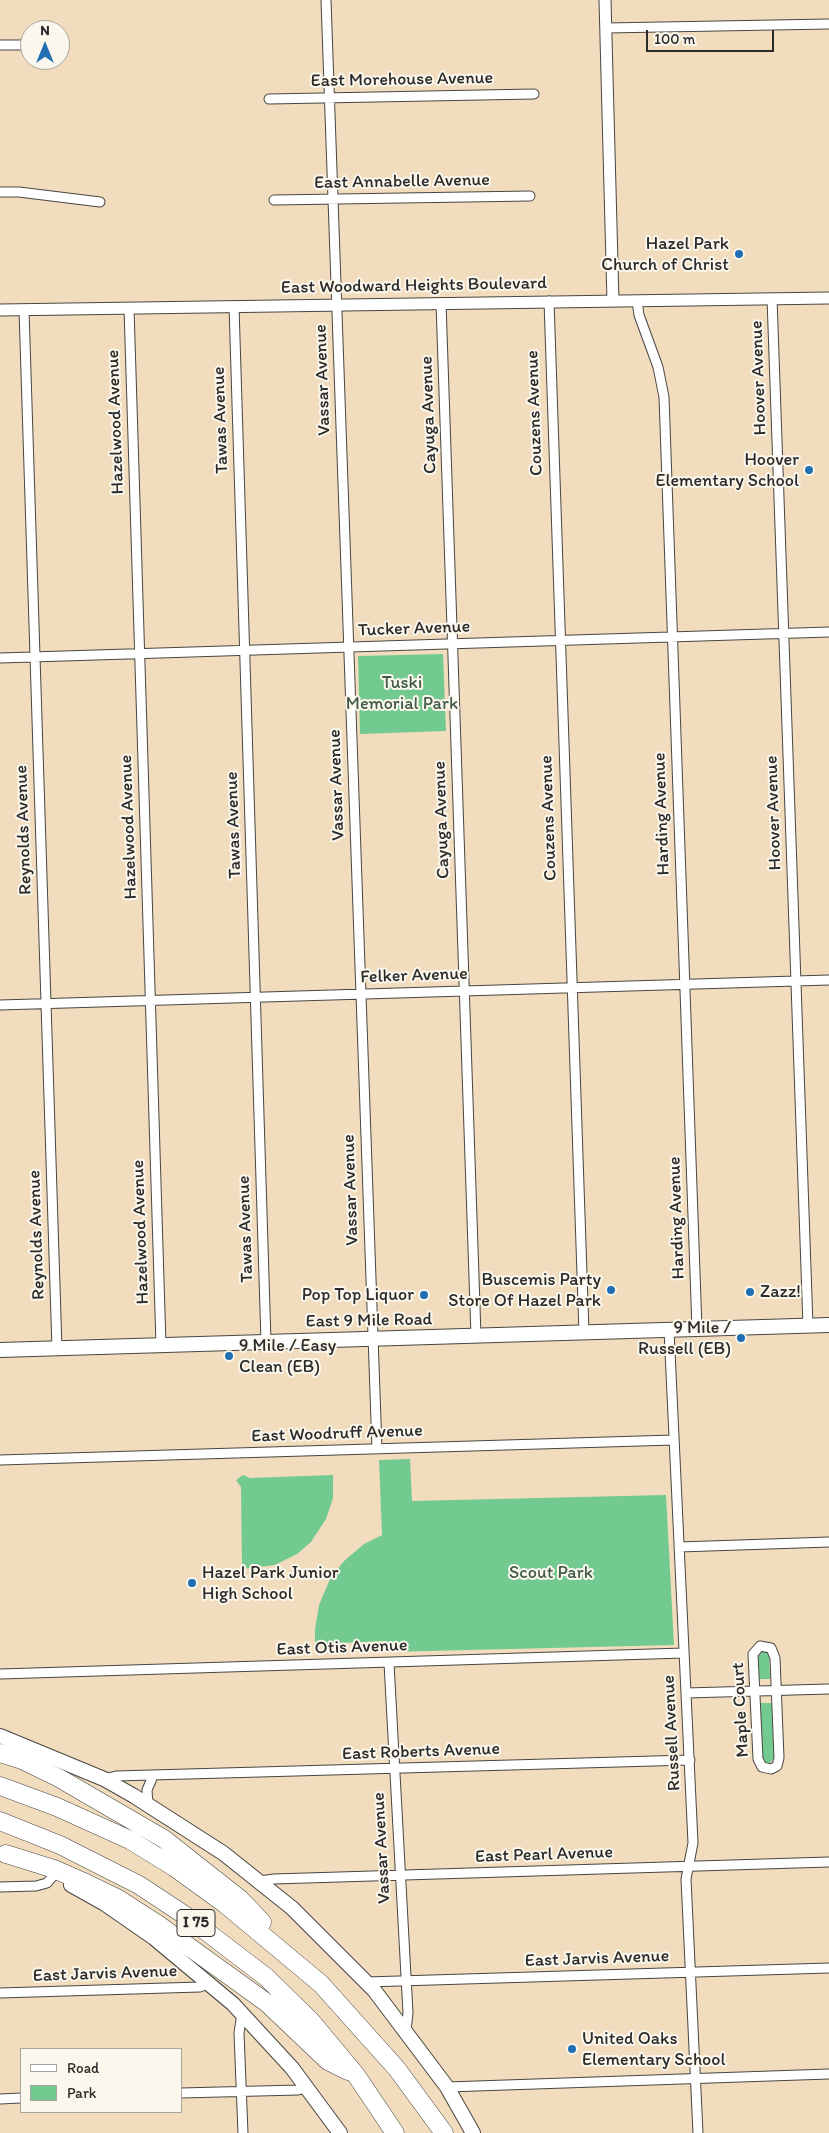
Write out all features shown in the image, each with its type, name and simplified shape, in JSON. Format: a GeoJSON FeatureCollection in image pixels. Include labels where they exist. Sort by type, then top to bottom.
{"type":"FeatureCollection","features":[{"type":"Feature","properties":{"kind":"highway"},"geometry":{"type":"LineString","coordinates":[[0,1753],[22,1760],[59,1778],[164,1839],[240,1899],[321,1984]]}},
{"type":"Feature","properties":{"kind":"highway","name":"I 75"},"geometry":{"type":"LineString","coordinates":[[0,1786],[56,1807],[130,1840],[174,1867],[224,1904],[321,1984],[397,2069],[444,2133]]}},
{"type":"Feature","properties":{"kind":"highway","name":"I 75"},"geometry":{"type":"LineString","coordinates":[[0,1821],[98,1862],[139,1885],[186,1916],[266,1976],[311,2021],[356,2075],[395,2133]]}},
{"type":"Feature","properties":{"kind":"highway"},"geometry":{"type":"LineString","coordinates":[[3,1853],[71,1877],[117,1898],[267,2003],[328,2060],[356,2075]]}},
{"type":"Feature","properties":{"kind":"main road","name":"East 9 Mile Road"},"geometry":{"type":"LineString","coordinates":[[0,1350],[829,1325]]}},
{"type":"Feature","properties":{"kind":"main road"},"geometry":{"type":"LineString","coordinates":[[0,1736],[104,1779],[203,1839],[260,1881],[292,1908],[366,1982],[406,2031],[447,2087],[474,2133]]}},
{"type":"Feature","properties":{"kind":"main road"},"geometry":{"type":"LineString","coordinates":[[3,1853],[54,1875],[104,1904],[135,1925],[210,1983],[242,2013],[307,2087],[340,2133]]}},
{"type":"Feature","properties":{"kind":"street","name":"Vassar Avenue"},"geometry":{"type":"LineString","coordinates":[[326,0],[377,1449]]}},
{"type":"Feature","properties":{"kind":"street"},"geometry":{"type":"LineString","coordinates":[[605,0],[612,302]]}},
{"type":"Feature","properties":{"kind":"street"},"geometry":{"type":"LineString","coordinates":[[606,28],[829,24]]}},
{"type":"Feature","properties":{"kind":"street"},"geometry":{"type":"LineString","coordinates":[[0,46],[20,45]]}},
{"type":"Feature","properties":{"kind":"street","name":"East Morehouse Avenue"},"geometry":{"type":"LineString","coordinates":[[269,99],[534,94]]}},
{"type":"Feature","properties":{"kind":"street"},"geometry":{"type":"LineString","coordinates":[[0,192],[19,192],[100,202]]}},
{"type":"Feature","properties":{"kind":"street","name":"East Annabelle Avenue"},"geometry":{"type":"LineString","coordinates":[[274,200],[530,196]]}},
{"type":"Feature","properties":{"kind":"street","name":"Hoover Avenue"},"geometry":{"type":"LineString","coordinates":[[772,298],[808,1326]]}},
{"type":"Feature","properties":{"kind":"street","name":"East Woodward Heights Boulevard"},"geometry":{"type":"LineString","coordinates":[[0,310],[829,298]]}},
{"type":"Feature","properties":{"kind":"street","name":"Couzens Avenue"},"geometry":{"type":"LineString","coordinates":[[549,301],[584,1333]]}},
{"type":"Feature","properties":{"kind":"street","name":"Harding Avenue"},"geometry":{"type":"LineString","coordinates":[[637,301],[639,315],[656,359],[664,390],[696,1330]]}},
{"type":"Feature","properties":{"kind":"street","name":"Cayuga Avenue"},"geometry":{"type":"LineString","coordinates":[[441,303],[476,1336]]}},
{"type":"Feature","properties":{"kind":"street","name":"Tawas Avenue"},"geometry":{"type":"LineString","coordinates":[[234,306],[266,1342]]}},
{"type":"Feature","properties":{"kind":"street","name":"Hazelwood Avenue"},"geometry":{"type":"LineString","coordinates":[[129,308],[161,1345]]}},
{"type":"Feature","properties":{"kind":"street","name":"Reynolds Avenue"},"geometry":{"type":"LineString","coordinates":[[24,310],[57,1349]]}},
{"type":"Feature","properties":{"kind":"street","name":"Tucker Avenue"},"geometry":{"type":"LineString","coordinates":[[0,658],[829,632]]}},
{"type":"Feature","properties":{"kind":"street","name":"Felker Avenue"},"geometry":{"type":"LineString","coordinates":[[0,1005],[829,980]]}},
{"type":"Feature","properties":{"kind":"street","name":"Russell Avenue"},"geometry":{"type":"LineString","coordinates":[[669,1330],[694,1843],[687,1867],[698,2133]]}},
{"type":"Feature","properties":{"kind":"street","name":"East Woodruff Avenue"},"geometry":{"type":"LineString","coordinates":[[0,1460],[674,1440]]}},
{"type":"Feature","properties":{"kind":"street"},"geometry":{"type":"LineString","coordinates":[[679,1547],[829,1542]]}},
{"type":"Feature","properties":{"kind":"street","name":"Maple Court"},"geometry":{"type":"LineString","coordinates":[[766,1646],[774,1652],[776,1691],[779,1762],[777,1766],[771,1769],[762,1767],[758,1759],[753,1654],[755,1650],[766,1646]]}},
{"type":"Feature","properties":{"kind":"street","name":"East Otis Avenue"},"geometry":{"type":"LineString","coordinates":[[0,1674],[684,1653]]}},
{"type":"Feature","properties":{"kind":"street","name":"Vassar Avenue"},"geometry":{"type":"LineString","coordinates":[[389,1662],[408,2013],[406,2031]]}},
{"type":"Feature","properties":{"kind":"street"},"geometry":{"type":"LineString","coordinates":[[686,1693],[829,1689]]}},
{"type":"Feature","properties":{"kind":"street","name":"East Roberts Avenue"},"geometry":{"type":"LineString","coordinates":[[104,1779],[116,1776],[690,1760]]}},
{"type":"Feature","properties":{"kind":"street"},"geometry":{"type":"LineString","coordinates":[[148,1805],[147,1790],[153,1776]]}},
{"type":"Feature","properties":{"kind":"street","name":"East Pearl Avenue"},"geometry":{"type":"LineString","coordinates":[[260,1881],[829,1862]]}},
{"type":"Feature","properties":{"kind":"street"},"geometry":{"type":"LineString","coordinates":[[0,1887],[36,1886],[46,1883],[54,1875]]}},
{"type":"Feature","properties":{"kind":"street","name":"East Jarvis Avenue"},"geometry":{"type":"LineString","coordinates":[[366,1982],[406,1979],[440,1980],[829,1968]]}},
{"type":"Feature","properties":{"kind":"street","name":"East Jarvis Avenue"},"geometry":{"type":"LineString","coordinates":[[0,1993],[200,1987],[210,1983]]}},
{"type":"Feature","properties":{"kind":"street"},"geometry":{"type":"LineString","coordinates":[[242,2013],[239,2033],[243,2133]]}},
{"type":"Feature","properties":{"kind":"street"},"geometry":{"type":"LineString","coordinates":[[447,2087],[829,2074]]}},
{"type":"Feature","properties":{"kind":"street"},"geometry":{"type":"LineString","coordinates":[[182,2093],[298,2090],[307,2087]]}},
{"type":"Feature","properties":{"kind":"street"},"geometry":{"type":"LineString","coordinates":[[0,2099],[20,2098]]}},
{"type":"Feature","properties":{"kind":"green space","name":"Tuski Memorial Park"},"geometry":{"type":"Polygon","coordinates":[[[443,654],[446,731],[360,734],[358,656],[443,654]]]}},
{"type":"Feature","properties":{"kind":"green space","name":"Scout Park"},"geometry":{"type":"Polygon","coordinates":[[[410,1459],[412,1501],[666,1495],[674,1645],[387,1652],[387,1641],[315,1644],[315,1629],[319,1605],[330,1579],[344,1561],[364,1544],[382,1535],[379,1460],[410,1459]]]}},
{"type":"Feature","properties":{"kind":"green space"},"geometry":{"type":"Polygon","coordinates":[[[243,1475],[250,1478],[333,1475],[333,1498],[326,1519],[311,1542],[297,1554],[275,1565],[242,1569],[241,1487],[236,1480],[243,1475]]]}},
{"type":"Feature","properties":{"kind":"green space"},"geometry":{"type":"Polygon","coordinates":[[[761,1650],[767,1651],[769,1654],[770,1679],[759,1679],[758,1655],[761,1650]]]}},
{"type":"Feature","properties":{"kind":"green space"},"geometry":{"type":"Polygon","coordinates":[[[760,1703],[772,1703],[774,1758],[769,1764],[764,1762],[763,1759],[760,1703]]]}},
{"type":"Feature","properties":{"kind":"place","name":"Hazel Park Church of Christ"},"geometry":{"type":"Point","coordinates":[739,254]}},
{"type":"Feature","properties":{"kind":"place","name":"Hoover Elementary School"},"geometry":{"type":"Point","coordinates":[809,470]}},
{"type":"Feature","properties":{"kind":"place","name":"Buscemis Party Store Of Hazel Park"},"geometry":{"type":"Point","coordinates":[611,1290]}},
{"type":"Feature","properties":{"kind":"place","name":"Zazz!"},"geometry":{"type":"Point","coordinates":[750,1292]}},
{"type":"Feature","properties":{"kind":"place","name":"Pop Top Liquor"},"geometry":{"type":"Point","coordinates":[424,1295]}},
{"type":"Feature","properties":{"kind":"place","name":"9 Mile / Russell (EB)"},"geometry":{"type":"Point","coordinates":[741,1338]}},
{"type":"Feature","properties":{"kind":"place","name":"9 Mile / Easy Clean (EB)"},"geometry":{"type":"Point","coordinates":[229,1356]}},
{"type":"Feature","properties":{"kind":"place","name":"Hazel Park Junior High School"},"geometry":{"type":"Point","coordinates":[192,1583]}},
{"type":"Feature","properties":{"kind":"place","name":"United Oaks Elementary School"},"geometry":{"type":"Point","coordinates":[572,2049]}}]}
